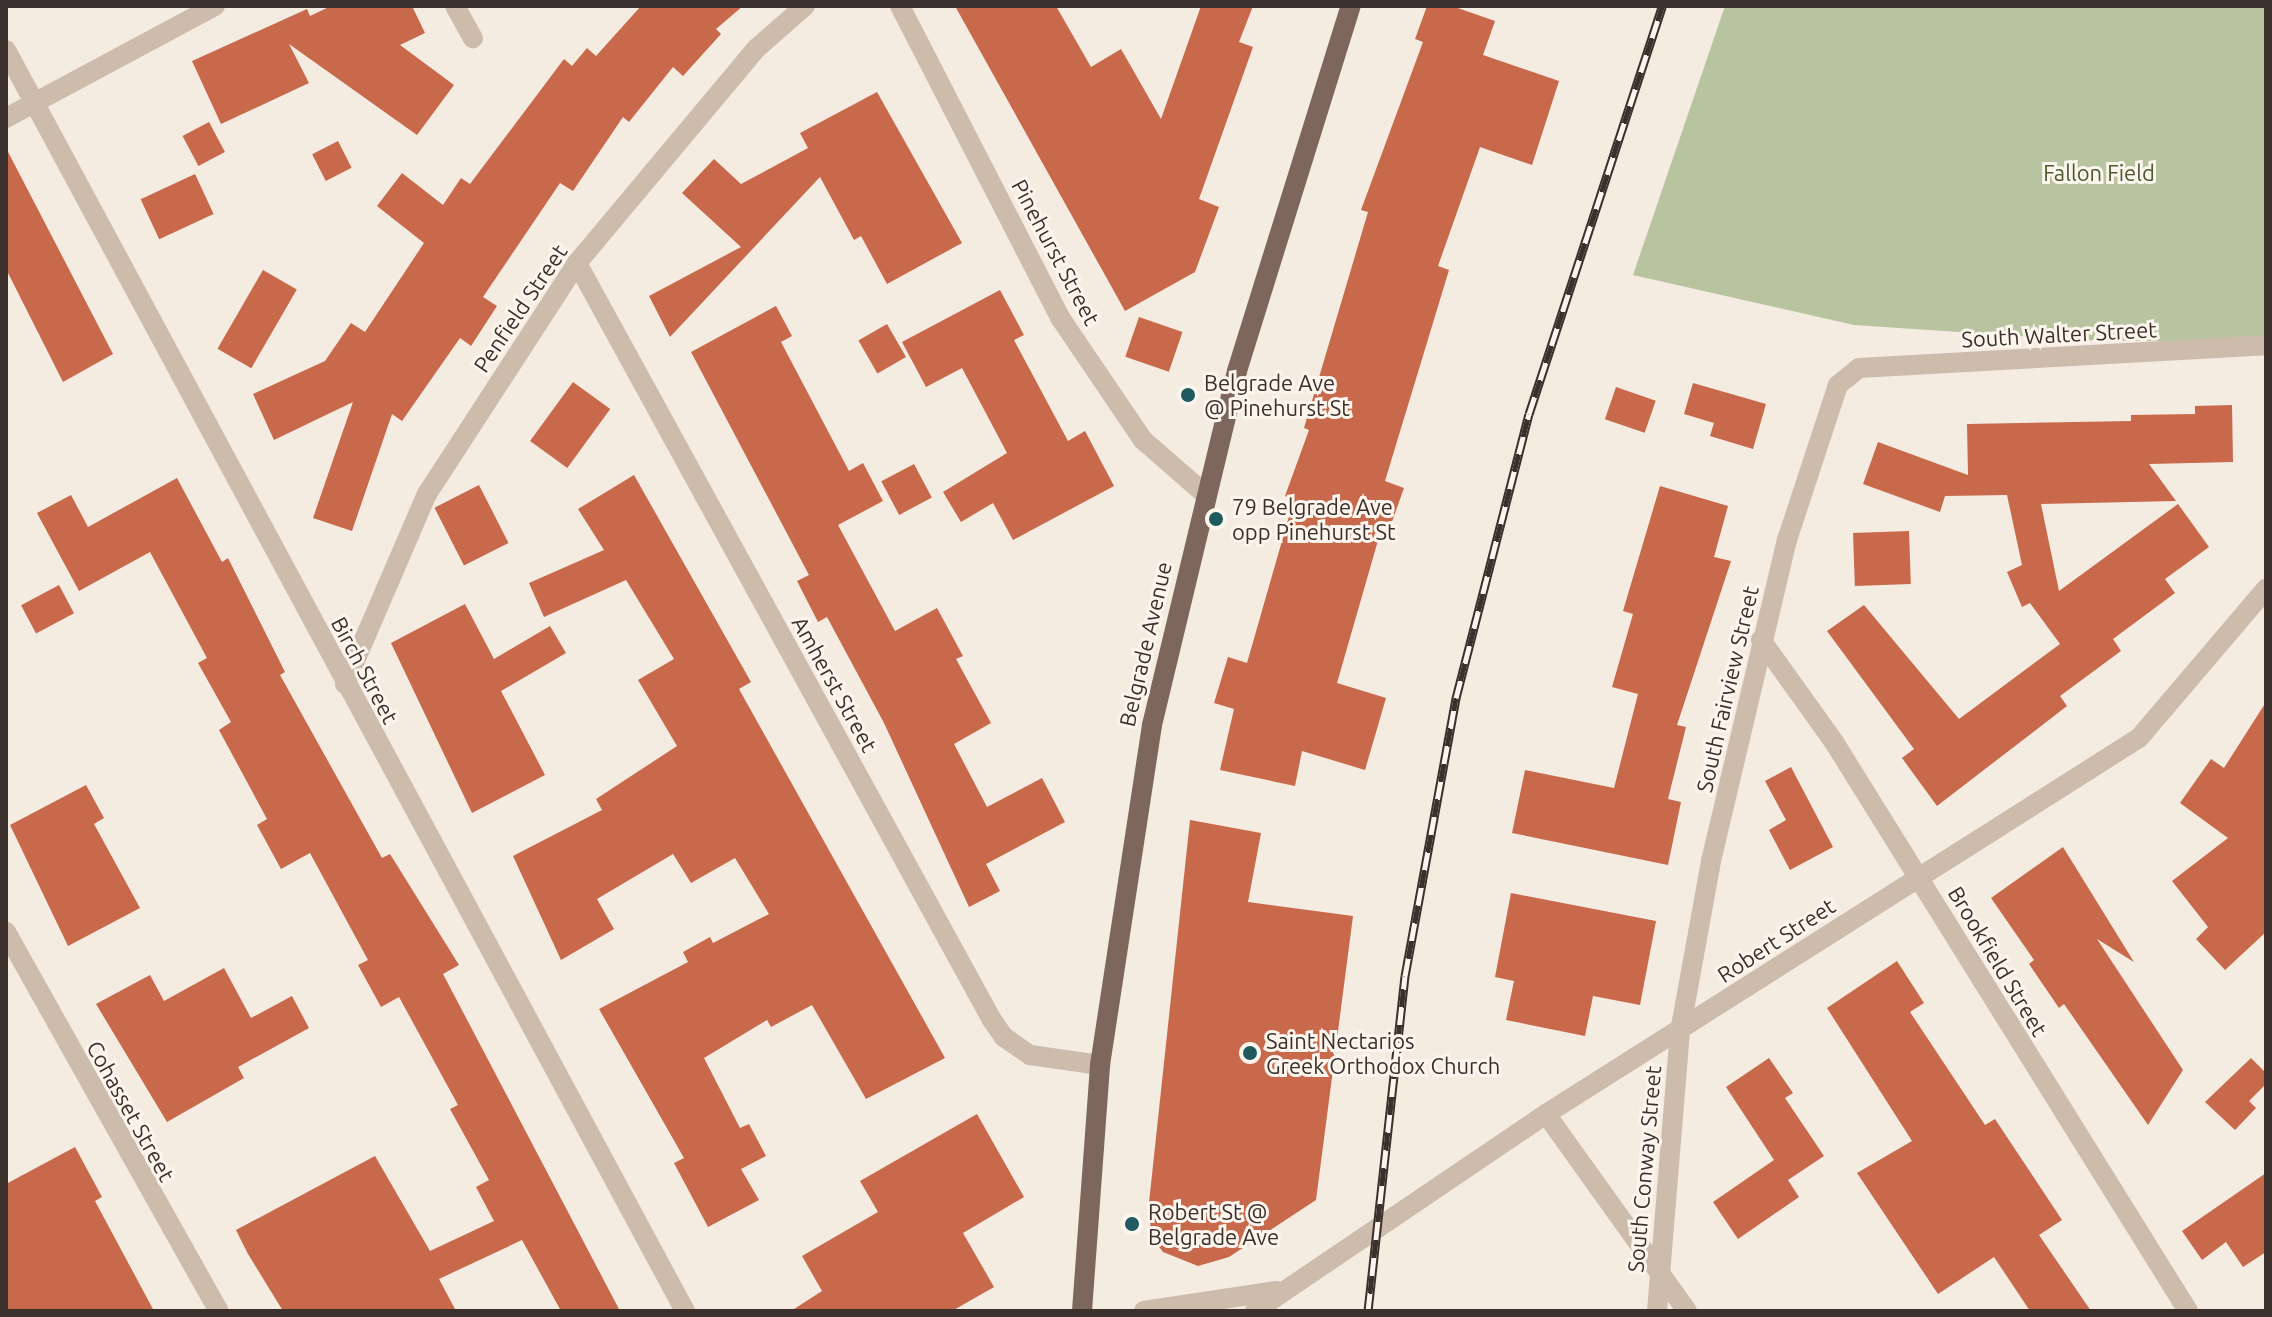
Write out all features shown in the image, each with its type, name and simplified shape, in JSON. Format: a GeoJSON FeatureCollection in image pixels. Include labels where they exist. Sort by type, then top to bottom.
{"type":"FeatureCollection","features":[{"type":"Feature","properties":{"kind":"main road","name":"Belgrade Avenue"},"geometry":{"type":"LineString","coordinates":[[1082,1311],[1100,1065],[1140,785],[1205,494],[1278,228],[1351,6]]}},
{"type":"Feature","properties":{"kind":"street"},"geometry":{"type":"LineString","coordinates":[[6,118],[215,6]]}},
{"type":"Feature","properties":{"kind":"street"},"geometry":{"type":"LineString","coordinates":[[455,6],[473,38]]}},
{"type":"Feature","properties":{"kind":"street","name":"Penfield Street"},"geometry":{"type":"LineString","coordinates":[[345,684],[427,494],[577,263],[757,48],[805,6]]}},
{"type":"Feature","properties":{"kind":"street","name":"Pinehurst Street"},"geometry":{"type":"LineString","coordinates":[[900,6],[1061,319],[1143,440],[1205,494]]}},
{"type":"Feature","properties":{"kind":"street","name":"Birch Street"},"geometry":{"type":"LineString","coordinates":[[6,50],[33,106],[685,1311]]}},
{"type":"Feature","properties":{"kind":"street","name":"Amherst Street"},"geometry":{"type":"LineString","coordinates":[[577,263],[992,1020],[1004,1037],[1030,1055],[1100,1065]]}},
{"type":"Feature","properties":{"kind":"street","name":"South Walter Street"},"geometry":{"type":"LineString","coordinates":[[1855,369],[2266,345]]}},
{"type":"Feature","properties":{"kind":"street","name":"South Fairview Street"},"geometry":{"type":"LineString","coordinates":[[1680,1032],[1761,640],[1813,456],[1838,385],[1855,369]]}},
{"type":"Feature","properties":{"kind":"street","name":"Robert Street"},"geometry":{"type":"LineString","coordinates":[[1255,1311],[1277,1291],[1546,1114],[1680,1032],[1918,875],[2046,802],[2139,738],[2266,589]]}},
{"type":"Feature","properties":{"kind":"street","name":"Brookfield Street"},"geometry":{"type":"LineString","coordinates":[[1761,640],[1918,875],[2188,1311]]}},
{"type":"Feature","properties":{"kind":"street","name":"Cohasset Street"},"geometry":{"type":"LineString","coordinates":[[6,932],[219,1311]]}},
{"type":"Feature","properties":{"kind":"street","name":"South Conway Street"},"geometry":{"type":"LineString","coordinates":[[1657,1311],[1680,1032]]}},
{"type":"Feature","properties":{"kind":"street"},"geometry":{"type":"LineString","coordinates":[[1546,1114],[1687,1311]]}},
{"type":"Feature","properties":{"kind":"street","name":"Robert Street"},"geometry":{"type":"LineString","coordinates":[[1144,1311],[1277,1291]]}},
{"type":"Feature","properties":{"kind":"green space","name":"Fallon Field"},"geometry":{"type":"Polygon","coordinates":[[[1725,6],[2266,6],[2266,343],[2078,340],[1854,325],[1633,275],[1725,6]]]}},
{"type":"Feature","properties":{"kind":"building"},"geometry":{"type":"Polygon","coordinates":[[[331,6],[412,6],[425,33],[400,45],[454,85],[417,135],[289,44],[309,83],[221,124],[192,61],[307,9],[310,16],[331,6]]]}},
{"type":"Feature","properties":{"kind":"building"},"geometry":{"type":"Polygon","coordinates":[[[641,6],[743,6],[716,29],[721,34],[683,76],[673,67],[629,122],[623,117],[573,191],[560,183],[483,297],[497,306],[471,346],[460,338],[402,421],[392,414],[352,531],[313,518],[353,402],[274,440],[253,394],[325,361],[351,323],[365,332],[424,243],[377,206],[402,173],[443,205],[461,178],[470,184],[564,59],[572,66],[587,48],[596,56],[641,6]]]}},
{"type":"Feature","properties":{"kind":"building"},"geometry":{"type":"Polygon","coordinates":[[[955,6],[1056,6],[1091,67],[1121,49],[1161,119],[1201,6],[1253,6],[1239,42],[1253,47],[1199,199],[1219,207],[1195,272],[1125,311],[955,6]]]}},
{"type":"Feature","properties":{"kind":"building"},"geometry":{"type":"Polygon","coordinates":[[[1427,6],[1452,6],[1495,21],[1483,55],[1559,81],[1532,165],[1480,147],[1438,266],[1449,270],[1385,481],[1404,488],[1388,533],[1381,530],[1337,683],[1386,698],[1365,770],[1302,751],[1295,786],[1220,770],[1234,709],[1214,703],[1228,657],[1247,663],[1294,499],[1285,496],[1309,430],[1304,428],[1368,212],[1361,210],[1423,42],[1415,39],[1427,6]]]}},
{"type":"Feature","properties":{"kind":"building"},"geometry":{"type":"Polygon","coordinates":[[[877,92],[962,243],[887,284],[861,236],[854,240],[820,177],[670,337],[649,296],[741,247],[682,193],[714,159],[741,184],[808,148],[800,133],[877,92]]]}},
{"type":"Feature","properties":{"kind":"building"},"geometry":{"type":"Polygon","coordinates":[[[209,122],[225,152],[198,166],[183,136],[209,122]]]}},
{"type":"Feature","properties":{"kind":"building"},"geometry":{"type":"Polygon","coordinates":[[[338,141],[352,168],[326,181],[312,154],[338,141]]]}},
{"type":"Feature","properties":{"kind":"building"},"geometry":{"type":"Polygon","coordinates":[[[6,148],[113,354],[63,382],[6,269],[6,148]]]}},
{"type":"Feature","properties":{"kind":"building"},"geometry":{"type":"Polygon","coordinates":[[[195,174],[214,214],[159,239],[141,199],[195,174]]]}},
{"type":"Feature","properties":{"kind":"building"},"geometry":{"type":"Polygon","coordinates":[[[263,270],[297,290],[251,368],[218,349],[263,270]]]}},
{"type":"Feature","properties":{"kind":"building"},"geometry":{"type":"Polygon","coordinates":[[[1000,290],[1024,335],[1014,340],[1068,441],[1085,431],[1114,486],[1013,540],[993,503],[961,522],[943,492],[1007,453],[962,368],[926,387],[902,342],[1000,290]]]}},
{"type":"Feature","properties":{"kind":"building"},"geometry":{"type":"Polygon","coordinates":[[[776,306],[792,336],[781,342],[849,471],[863,463],[883,501],[838,525],[895,631],[937,608],[963,656],[956,659],[991,723],[954,744],[987,807],[1042,778],[1065,822],[986,864],[1000,891],[969,907],[884,723],[827,617],[818,622],[797,581],[809,575],[691,352],[776,306]]]}},
{"type":"Feature","properties":{"kind":"building"},"geometry":{"type":"Polygon","coordinates":[[[1139,317],[1182,332],[1169,372],[1125,357],[1139,317]]]}},
{"type":"Feature","properties":{"kind":"building"},"geometry":{"type":"Polygon","coordinates":[[[887,324],[906,357],[877,373],[858,340],[887,324]]]}},
{"type":"Feature","properties":{"kind":"building"},"geometry":{"type":"Polygon","coordinates":[[[573,382],[610,409],[567,468],[530,441],[573,382]]]}},
{"type":"Feature","properties":{"kind":"building"},"geometry":{"type":"Polygon","coordinates":[[[1693,383],[1766,404],[1753,449],[1710,436],[1714,423],[1684,414],[1693,383]]]}},
{"type":"Feature","properties":{"kind":"building"},"geometry":{"type":"Polygon","coordinates":[[[1616,387],[1656,401],[1645,433],[1605,419],[1616,387]]]}},
{"type":"Feature","properties":{"kind":"building"},"geometry":{"type":"Polygon","coordinates":[[[2232,405],[2233,462],[2149,464],[2176,501],[2041,504],[2059,591],[2178,504],[2209,547],[2165,579],[2175,593],[2113,639],[2121,651],[2060,696],[2067,706],[1937,806],[1902,758],[1914,749],[1827,631],[1864,605],[1959,719],[2060,644],[2030,603],[2022,607],[2007,572],[2022,565],[2007,495],[1945,496],[1940,512],[1863,484],[1878,442],[1968,475],[1967,424],[2131,421],[2131,415],[2195,414],[2195,406],[2232,405]]]}},
{"type":"Feature","properties":{"kind":"building"},"geometry":{"type":"Polygon","coordinates":[[[914,464],[932,498],[899,515],[881,481],[914,464]]]}},
{"type":"Feature","properties":{"kind":"building"},"geometry":{"type":"Polygon","coordinates":[[[634,475],[751,682],[739,689],[945,1058],[866,1099],[812,1005],[771,1027],[767,1020],[704,1058],[740,1128],[749,1124],[766,1156],[741,1169],[759,1200],[708,1227],[674,1163],[684,1158],[599,1009],[688,962],[683,952],[710,937],[713,943],[769,914],[735,858],[691,883],[673,854],[597,899],[614,929],[561,960],[513,856],[602,810],[596,799],[677,746],[638,680],[674,659],[626,580],[544,617],[529,583],[604,550],[578,509],[634,475]]]}},
{"type":"Feature","properties":{"kind":"building"},"geometry":{"type":"Polygon","coordinates":[[[177,478],[222,562],[228,558],[285,672],[280,675],[382,858],[390,854],[459,965],[443,974],[620,1311],[561,1311],[522,1240],[439,1279],[456,1311],[283,1311],[248,1254],[236,1230],[375,1156],[430,1251],[494,1221],[476,1187],[489,1180],[450,1109],[458,1105],[399,997],[381,1007],[358,965],[368,960],[310,853],[281,869],[257,825],[267,819],[219,730],[231,722],[198,663],[207,658],[150,552],[79,591],[37,513],[71,495],[88,527],[177,478]]]}},
{"type":"Feature","properties":{"kind":"building"},"geometry":{"type":"Polygon","coordinates":[[[479,485],[509,543],[464,566],[434,508],[479,485]]]}},
{"type":"Feature","properties":{"kind":"building"},"geometry":{"type":"Polygon","coordinates":[[[1660,486],[1728,506],[1714,557],[1731,561],[1677,725],[1686,727],[1668,799],[1681,802],[1668,865],[1512,833],[1525,770],[1614,788],[1638,694],[1612,687],[1633,614],[1623,611],[1660,486]]]}},
{"type":"Feature","properties":{"kind":"building"},"geometry":{"type":"Polygon","coordinates":[[[1909,531],[1911,584],[1855,586],[1853,533],[1909,531]]]}},
{"type":"Feature","properties":{"kind":"building"},"geometry":{"type":"Polygon","coordinates":[[[59,585],[74,613],[36,633],[21,605],[59,585]]]}},
{"type":"Feature","properties":{"kind":"building"},"geometry":{"type":"Polygon","coordinates":[[[465,604],[494,659],[550,626],[566,653],[501,691],[545,775],[472,813],[391,643],[465,604]]]}},
{"type":"Feature","properties":{"kind":"building"},"geometry":{"type":"Polygon","coordinates":[[[2266,702],[2266,932],[2225,970],[2196,939],[2208,927],[2172,881],[2228,838],[2180,803],[2211,759],[2224,768],[2266,702]]]}},
{"type":"Feature","properties":{"kind":"building"},"geometry":{"type":"Polygon","coordinates":[[[1791,767],[1833,847],[1790,870],[1769,830],[1786,820],[1765,781],[1791,767]]]}},
{"type":"Feature","properties":{"kind":"building"},"geometry":{"type":"Polygon","coordinates":[[[86,785],[104,818],[94,824],[140,908],[68,946],[10,825],[86,785]]]}},
{"type":"Feature","properties":{"kind":"building","name":"Saint Nectarios Greek Orthodox Church"},"geometry":{"type":"Polygon","coordinates":[[[1190,820],[1261,833],[1248,902],[1353,916],[1316,1200],[1229,1257],[1198,1266],[1163,1252],[1153,1239],[1148,1212],[1190,820]]]}},
{"type":"Feature","properties":{"kind":"building"},"geometry":{"type":"Polygon","coordinates":[[[2063,847],[2134,962],[2097,939],[2183,1070],[2148,1125],[2064,1004],[2059,1008],[2029,964],[2034,960],[1991,898],[2063,847]]]}},
{"type":"Feature","properties":{"kind":"building"},"geometry":{"type":"Polygon","coordinates":[[[1511,893],[1656,921],[1640,1005],[1593,996],[1585,1036],[1506,1020],[1514,981],[1495,977],[1511,893]]]}},
{"type":"Feature","properties":{"kind":"building"},"geometry":{"type":"Polygon","coordinates":[[[1897,961],[1924,1003],[1910,1012],[1985,1125],[1995,1119],[2062,1220],[2039,1235],[2091,1311],[2030,1311],[1994,1257],[1938,1294],[1857,1173],[1912,1141],[1827,1008],[1897,961]]]}},
{"type":"Feature","properties":{"kind":"building"},"geometry":{"type":"Polygon","coordinates":[[[224,968],[251,1018],[292,996],[309,1028],[238,1067],[244,1078],[167,1122],[96,1004],[150,975],[164,1001],[224,968]]]}},
{"type":"Feature","properties":{"kind":"building"},"geometry":{"type":"Polygon","coordinates":[[[1769,1058],[1793,1093],[1785,1098],[1824,1156],[1788,1180],[1799,1197],[1738,1239],[1713,1202],[1774,1160],[1726,1087],[1769,1058]]]}},
{"type":"Feature","properties":{"kind":"building"},"geometry":{"type":"Polygon","coordinates":[[[2251,1058],[2266,1073],[2266,1084],[2249,1101],[2256,1108],[2235,1130],[2205,1102],[2251,1058]]]}},
{"type":"Feature","properties":{"kind":"building"},"geometry":{"type":"Polygon","coordinates":[[[977,1114],[1024,1197],[963,1233],[994,1287],[952,1311],[791,1311],[822,1291],[802,1256],[878,1212],[860,1181],[977,1114]]]}},
{"type":"Feature","properties":{"kind":"building"},"geometry":{"type":"Polygon","coordinates":[[[75,1147],[102,1197],[95,1201],[154,1311],[6,1311],[6,1184],[75,1147]]]}},
{"type":"Feature","properties":{"kind":"building"},"geometry":{"type":"Polygon","coordinates":[[[2266,1173],[2266,1252],[2243,1267],[2226,1242],[2202,1260],[2182,1231],[2266,1173]]]}},
{"type":"Feature","properties":{"kind":"railway"},"geometry":{"type":"LineString","coordinates":[[1368,1311],[1405,976],[1456,698],[1529,414],[1662,6]]}},
{"type":"Feature","properties":{"kind":"place","name":"Belgrade Ave @ Pinehurst St"},"geometry":{"type":"Point","coordinates":[1188,395]}},
{"type":"Feature","properties":{"kind":"place","name":"79 Belgrade Ave opp Pinehurst St"},"geometry":{"type":"Point","coordinates":[1216,519]}},
{"type":"Feature","properties":{"kind":"place","name":"Saint Nectarios Greek Orthodox Church"},"geometry":{"type":"Point","coordinates":[1250,1053]}},
{"type":"Feature","properties":{"kind":"place","name":"Robert St @ Belgrade Ave"},"geometry":{"type":"Point","coordinates":[1132,1224]}}]}
